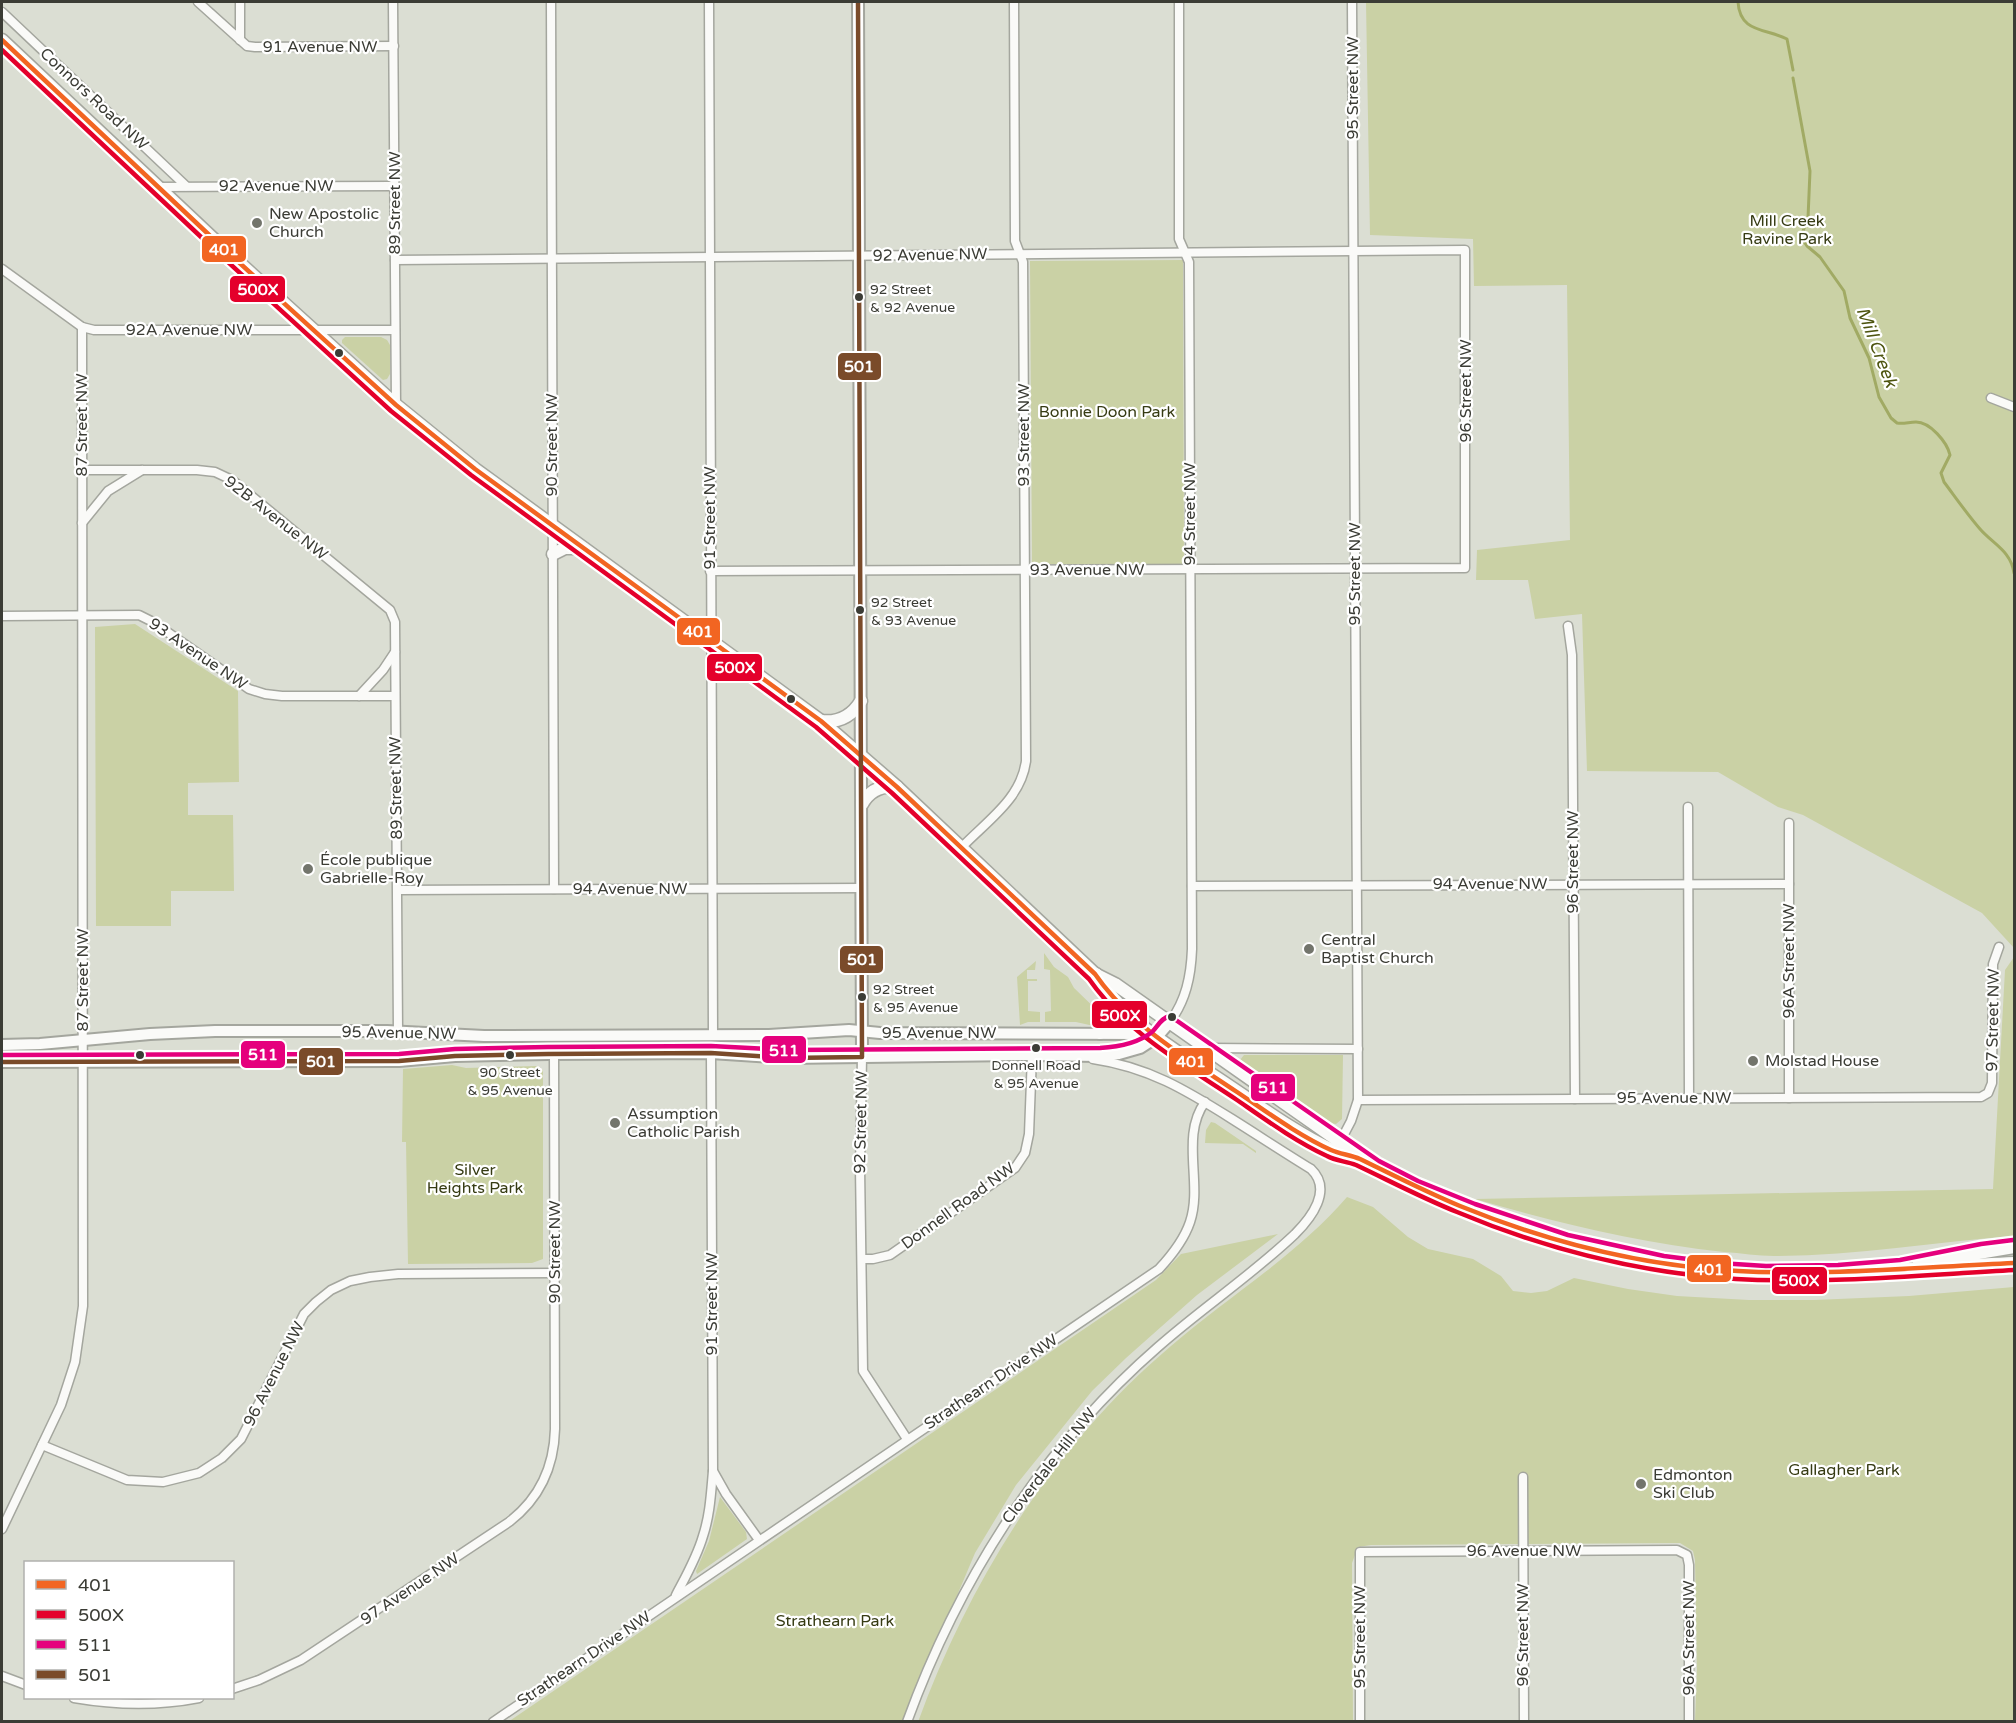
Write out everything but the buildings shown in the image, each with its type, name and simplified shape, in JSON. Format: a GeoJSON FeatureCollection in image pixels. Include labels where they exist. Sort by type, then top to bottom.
{"type":"FeatureCollection","features":[{"type":"Feature","properties":{"kind":"main road","name":"Connors Road NW"},"geometry":{"type":"LineString","coordinates":[[2,40],[158,187],[396,405],[457,456],[822,721],[962,847],[1095,974],[1106,993],[1133,1019],[1296,1130],[1333,1151],[1355,1156],[1426,1192],[1545,1236],[1616,1253],[1696,1268],[1819,1273],[2014,1263]]}},
{"type":"Feature","properties":{"kind":"main road"},"geometry":{"type":"LineString","coordinates":[[553,554],[573,546],[584,548]]}},
{"type":"Feature","properties":{"kind":"main road"},"geometry":{"type":"LineString","coordinates":[[822,721],[834,721],[847,716],[861,701]]}},
{"type":"Feature","properties":{"kind":"main road"},"geometry":{"type":"LineString","coordinates":[[862,804],[874,790],[885,786],[897,787]]}},
{"type":"Feature","properties":{"kind":"main road","name":"Connors Road NW"},"geometry":{"type":"LineString","coordinates":[[1095,974],[1116,984],[1340,1142],[1355,1156]]}},
{"type":"Feature","properties":{"kind":"main road","name":"Connors Road NW"},"geometry":{"type":"LineString","coordinates":[[1888,1269],[2014,1247]]}},
{"type":"Feature","properties":{"kind":"street"},"geometry":{"type":"LineString","coordinates":[[198,2],[243,43]]}},
{"type":"Feature","properties":{"kind":"street"},"geometry":{"type":"LineString","coordinates":[[240,2],[243,43]]}},
{"type":"Feature","properties":{"kind":"street","name":"89 Street NW"},"geometry":{"type":"LineString","coordinates":[[393,2],[396,405]]}},
{"type":"Feature","properties":{"kind":"street","name":"90 Street NW"},"geometry":{"type":"LineString","coordinates":[[551,2],[554,889]]}},
{"type":"Feature","properties":{"kind":"street","name":"91 Street NW"},"geometry":{"type":"LineString","coordinates":[[709,2],[713,1035]]}},
{"type":"Feature","properties":{"kind":"street","name":"92 Street NW"},"geometry":{"type":"LineString","coordinates":[[858,2],[862,755],[860,1168],[863,1371],[907,1439]]}},
{"type":"Feature","properties":{"kind":"street","name":"93 Street NW"},"geometry":{"type":"LineString","coordinates":[[962,847],[1010,800],[1019,786],[1025,769],[1023,262],[1015,241],[1014,2]]}},
{"type":"Feature","properties":{"kind":"street","name":"94 Street NW"},"geometry":{"type":"LineString","coordinates":[[1169,1023],[1181,1004],[1191,969],[1192,886],[1189,262],[1179,239],[1179,2]]}},
{"type":"Feature","properties":{"kind":"street","name":"95 Street NW"},"geometry":{"type":"LineString","coordinates":[[1340,1142],[1351,1121],[1358,1100],[1352,2]]}},
{"type":"Feature","properties":{"kind":"street","name":"Connors Road NW"},"geometry":{"type":"LineString","coordinates":[[2,12],[186,186]]}},
{"type":"Feature","properties":{"kind":"street","name":"91 Avenue NW"},"geometry":{"type":"LineString","coordinates":[[243,43],[255,48],[394,46]]}},
{"type":"Feature","properties":{"kind":"street","name":"92 Avenue NW"},"geometry":{"type":"LineString","coordinates":[[158,187],[394,186]]}},
{"type":"Feature","properties":{"kind":"street","name":"92 Avenue NW"},"geometry":{"type":"LineString","coordinates":[[395,260],[1466,250]]}},
{"type":"Feature","properties":{"kind":"street","name":"96 Street NW"},"geometry":{"type":"LineString","coordinates":[[1465,568],[1466,250]]}},
{"type":"Feature","properties":{"kind":"street"},"geometry":{"type":"LineString","coordinates":[[2,269],[82,327]]}},
{"type":"Feature","properties":{"kind":"street","name":"92A Avenue NW"},"geometry":{"type":"LineString","coordinates":[[82,327],[94,330],[395,330]]}},
{"type":"Feature","properties":{"kind":"street","name":"87 Street NW"},"geometry":{"type":"LineString","coordinates":[[2,1529],[57,1415],[69,1384],[82,1325],[84,1265],[82,327]]}},
{"type":"Feature","properties":{"kind":"street"},"geometry":{"type":"LineString","coordinates":[[1991,398],[2014,407]]}},
{"type":"Feature","properties":{"kind":"street","name":"87 Street NW"},"geometry":{"type":"LineString","coordinates":[[82,523],[108,491],[142,469]]}},
{"type":"Feature","properties":{"kind":"street","name":"92B Avenue NW"},"geometry":{"type":"LineString","coordinates":[[82,470],[142,469],[215,472],[232,480],[383,603]]}},
{"type":"Feature","properties":{"kind":"street","name":"93 Avenue NW"},"geometry":{"type":"LineString","coordinates":[[710,571],[1465,568]]}},
{"type":"Feature","properties":{"kind":"street","name":"89 Street NW"},"geometry":{"type":"LineString","coordinates":[[383,603],[390,610],[395,622],[398,1031]]}},
{"type":"Feature","properties":{"kind":"street","name":"93 Avenue NW"},"geometry":{"type":"LineString","coordinates":[[2,616],[139,615],[153,622],[249,689],[282,696],[395,696]]}},
{"type":"Feature","properties":{"kind":"street","name":"96 Street NW"},"geometry":{"type":"LineString","coordinates":[[1568,626],[1572,655],[1575,1099]]}},
{"type":"Feature","properties":{"kind":"street"},"geometry":{"type":"LineString","coordinates":[[360,696],[383,670],[395,652]]}},
{"type":"Feature","properties":{"kind":"street"},"geometry":{"type":"LineString","coordinates":[[1688,807],[1689,1098]]}},
{"type":"Feature","properties":{"kind":"street","name":"96A Street NW"},"geometry":{"type":"LineString","coordinates":[[1789,823],[1789,1098]]}},
{"type":"Feature","properties":{"kind":"street","name":"94 Avenue NW"},"geometry":{"type":"LineString","coordinates":[[1192,886],[1789,884]]}},
{"type":"Feature","properties":{"kind":"street","name":"94 Avenue NW"},"geometry":{"type":"LineString","coordinates":[[398,890],[862,888]]}},
{"type":"Feature","properties":{"kind":"street","name":"97 Street NW"},"geometry":{"type":"LineString","coordinates":[[1988,1094],[1992,1083],[1993,964],[1999,947]]}},
{"type":"Feature","properties":{"kind":"street"},"geometry":{"type":"LineString","coordinates":[[1100,1034],[1109,1029],[1114,1022],[1113,1010],[1106,993]]}},
{"type":"Feature","properties":{"kind":"street","name":"95 Avenue NW"},"geometry":{"type":"LineString","coordinates":[[2,1062],[393,1061],[455,1056],[711,1053],[788,1058],[1100,1056],[1140,1048],[1157,1037],[1169,1023]]}},
{"type":"Feature","properties":{"kind":"street","name":"95 Avenue NW"},"geometry":{"type":"LineString","coordinates":[[2,1045],[215,1031],[398,1031],[484,1036],[769,1035],[827,1030],[1142,1034],[1157,1037]]}},
{"type":"Feature","properties":{"kind":"street"},"geometry":{"type":"LineString","coordinates":[[1206,1048],[1358,1049]]}},
{"type":"Feature","properties":{"kind":"street","name":"91 Street NW"},"geometry":{"type":"LineString","coordinates":[[711,1053],[713,1471],[726,1494],[759,1540]]}},
{"type":"Feature","properties":{"kind":"street","name":"90 Street NW"},"geometry":{"type":"LineString","coordinates":[[554,1054],[554,1451]]}},
{"type":"Feature","properties":{"kind":"street","name":"Donnell Road NW"},"geometry":{"type":"LineString","coordinates":[[862,1259],[890,1255],[1015,1168],[1025,1153],[1029,1134],[1032,1055]]}},
{"type":"Feature","properties":{"kind":"street","name":"95 Avenue NW"},"geometry":{"type":"LineString","coordinates":[[1069,1056],[1117,1063],[1146,1071],[1166,1080],[1311,1169],[1319,1180]]}},
{"type":"Feature","properties":{"kind":"street","name":"95 Avenue NW"},"geometry":{"type":"LineString","coordinates":[[1358,1100],[1981,1097],[1988,1094]]}},
{"type":"Feature","properties":{"kind":"street","name":"Strathearn Drive NW"},"geometry":{"type":"LineString","coordinates":[[493,1722],[1159,1269],[1182,1239],[1191,1221],[1194,1188],[1193,1141],[1197,1113],[1205,1102]]}},
{"type":"Feature","properties":{"kind":"street","name":"Cloverdale Hill NW"},"geometry":{"type":"LineString","coordinates":[[908,1722],[944,1636],[978,1569],[1004,1524],[1060,1446],[1095,1406],[1157,1347],[1295,1234],[1317,1205],[1320,1197],[1319,1180]]}},
{"type":"Feature","properties":{"kind":"street","name":"96 Avenue NW"},"geometry":{"type":"LineString","coordinates":[[42,1445],[127,1480],[157,1483],[186,1477],[216,1462],[241,1439],[304,1314],[331,1290],[360,1279],[398,1274],[555,1274]]}},
{"type":"Feature","properties":{"kind":"street","name":"97 Avenue NW"},"geometry":{"type":"LineString","coordinates":[[234,1688],[259,1680],[301,1660],[509,1522],[524,1509],[538,1491],[549,1470],[554,1451]]}},
{"type":"Feature","properties":{"kind":"street","name":"Strathearn Drive NW"},"geometry":{"type":"LineString","coordinates":[[675,1597],[694,1562],[703,1536],[709,1509],[713,1471]]}},
{"type":"Feature","properties":{"kind":"street","name":"96 Street NW"},"geometry":{"type":"LineString","coordinates":[[1522,1477],[1524,1722]]}},
{"type":"Feature","properties":{"kind":"street","name":"96 Avenue NW"},"geometry":{"type":"LineString","coordinates":[[1360,1552],[1677,1550],[1687,1555]]}},
{"type":"Feature","properties":{"kind":"street","name":"95 Street NW"},"geometry":{"type":"LineString","coordinates":[[1360,1552],[1360,1722]]}},
{"type":"Feature","properties":{"kind":"street","name":"96A Street NW"},"geometry":{"type":"LineString","coordinates":[[1687,1555],[1689,1565],[1689,1722]]}},
{"type":"Feature","properties":{"kind":"street"},"geometry":{"type":"LineString","coordinates":[[2,1676],[24,1684]]}},
{"type":"Feature","properties":{"kind":"street"},"geometry":{"type":"LineString","coordinates":[[84,1699],[133,1704],[194,1699]]}},
{"type":"Feature","properties":{"kind":"green space","name":"Mill Creek Ravine Park"},"geometry":{"type":"Polygon","coordinates":[[[1366,2],[2014,2],[2014,948],[1982,913],[1803,815],[1778,807],[1718,772],[1587,771],[1582,614],[1535,619],[1528,580],[1476,580],[1477,550],[1570,540],[1567,285],[1474,286],[1473,239],[1370,235],[1366,2]]]}},
{"type":"Feature","properties":{"kind":"green space","name":"Bonnie Doon Park"},"geometry":{"type":"Polygon","coordinates":[[[1183,260],[1184,564],[1032,564],[1030,261],[1183,260]]]}},
{"type":"Feature","properties":{"kind":"green space"},"geometry":{"type":"Polygon","coordinates":[[[345,337],[381,337],[387,340],[390,345],[390,374],[387,379],[383,380],[342,343],[345,337]]]}},
{"type":"Feature","properties":{"kind":"green space"},"geometry":{"type":"Polygon","coordinates":[[[135,624],[238,691],[239,782],[188,783],[188,815],[233,815],[234,891],[171,891],[171,926],[96,926],[95,627],[135,624]]]}},
{"type":"Feature","properties":{"kind":"green space"},"geometry":{"type":"Polygon","coordinates":[[[1044,953],[1054,967],[1068,977],[1074,988],[1104,1017],[1106,1020],[1104,1024],[1094,1026],[1076,1022],[1045,1022],[1045,1012],[1051,1011],[1050,970],[1044,969],[1044,953]]]}},
{"type":"Feature","properties":{"kind":"green space"},"geometry":{"type":"Polygon","coordinates":[[[2014,957],[2014,1236],[1834,1254],[1762,1256],[1629,1238],[1475,1199],[1993,1189],[2005,970],[2014,957]]]}},
{"type":"Feature","properties":{"kind":"green space"},"geometry":{"type":"Polygon","coordinates":[[[1036,961],[1035,970],[1027,970],[1027,979],[1037,979],[1037,981],[1028,981],[1028,1011],[1040,1012],[1040,1022],[1020,1025],[1017,977],[1036,961]]]}},
{"type":"Feature","properties":{"kind":"green space"},"geometry":{"type":"Polygon","coordinates":[[[1244,1055],[1343,1055],[1342,1119],[1336,1124],[1329,1123],[1240,1060],[1244,1055]]]}},
{"type":"Feature","properties":{"kind":"green space","name":"Silver Heights Park"},"geometry":{"type":"Polygon","coordinates":[[[452,1065],[466,1068],[537,1066],[543,1070],[543,1259],[532,1263],[408,1264],[406,1142],[402,1142],[403,1069],[452,1065]]]}},
{"type":"Feature","properties":{"kind":"green space"},"geometry":{"type":"Polygon","coordinates":[[[1211,1122],[1256,1151],[1256,1153],[1243,1144],[1205,1143],[1206,1130],[1211,1122]]]}},
{"type":"Feature","properties":{"kind":"green space","name":"Gallagher Park"},"geometry":{"type":"Polygon","coordinates":[[[1347,1197],[1373,1207],[1408,1237],[1428,1249],[1473,1259],[1501,1276],[1513,1291],[1531,1293],[1547,1291],[1574,1278],[1677,1296],[1749,1300],[1909,1296],[2014,1287],[2014,1721],[1695,1721],[1697,1670],[1695,1560],[1693,1551],[1680,1543],[1371,1545],[1358,1547],[1352,1563],[1353,1721],[918,1722],[963,1617],[990,1566],[1020,1517],[1054,1470],[1129,1384],[1171,1346],[1307,1238],[1347,1197]]]}},
{"type":"Feature","properties":{"kind":"green space","name":"Strathearn Park"},"geometry":{"type":"Polygon","coordinates":[[[1278,1234],[1197,1295],[1126,1358],[1092,1391],[1016,1485],[975,1553],[918,1680],[903,1721],[508,1722],[1156,1280],[1181,1254],[1278,1234]]]}},
{"type":"Feature","properties":{"kind":"green space"},"geometry":{"type":"Polygon","coordinates":[[[720,1497],[746,1532],[747,1539],[697,1574],[696,1571],[709,1541],[720,1497]]]}},
{"type":"Feature","properties":{"kind":"waterway","name":"Mill Creek"},"geometry":{"type":"LineString","coordinates":[[1738,2],[1743,19],[1749,24],[1787,39],[1793,70]]}},
{"type":"Feature","properties":{"kind":"waterway","name":"Mill Creek"},"geometry":{"type":"LineString","coordinates":[[1793,78],[1810,171],[1808,218],[1803,231],[1803,240],[1820,257],[1844,291],[1850,318],[1869,358],[1879,397],[1891,418],[1897,423],[1916,422],[1927,425],[1942,439],[1950,455],[1941,473],[1944,482],[1980,529],[2005,553],[2014,573]]}},
{"type":"Feature","properties":{"kind":"transit line","name":"501"},"geometry":{"type":"LineString","coordinates":[[2,1062],[399,1061],[455,1056],[711,1053],[787,1058],[862,1057],[858,2]]}},
{"type":"Feature","properties":{"kind":"transit line","name":"401"},"geometry":{"type":"LineString","coordinates":[[2,40],[222,247],[396,405],[475,469],[821,721],[897,787],[1095,974],[1109,993],[1142,1025],[1179,1053],[1295,1130],[1331,1150],[1360,1159],[1435,1195],[1493,1219],[1561,1241],[1631,1258],[1702,1268],[1772,1272],[1842,1272],[2014,1263]]}},
{"type":"Feature","properties":{"kind":"transit line","name":"500X"},"geometry":{"type":"LineString","coordinates":[[2,50],[217,252],[391,411],[471,475],[816,727],[892,793],[1089,979],[1104,998],[1138,1032],[1292,1137],[1330,1158],[1356,1165],[1431,1201],[1490,1225],[1559,1248],[1629,1265],[1700,1276],[1771,1280],[1875,1278],[2014,1270]]}},
{"type":"Feature","properties":{"kind":"transit line","name":"511"},"geometry":{"type":"LineString","coordinates":[[2,1055],[399,1054],[455,1049],[548,1047],[711,1046],[787,1050],[1100,1048],[1134,1042],[1152,1032],[1164,1018],[1170,1016],[1379,1161],[1418,1181],[1475,1204],[1568,1235],[1664,1256],[1766,1266],[1838,1265],[1900,1260],[2013,1240]]}},
{"type":"Feature","properties":{"kind":"place","name":"New Apostolic Church"},"geometry":{"type":"Point","coordinates":[257,223]}},
{"type":"Feature","properties":{"kind":"place","name":"92 Street & 92 Avenue"},"geometry":{"type":"Point","coordinates":[859,297]}},
{"type":"Feature","properties":{"kind":"place","name":"92 Street & 93 Avenue"},"geometry":{"type":"Point","coordinates":[860,610]}},
{"type":"Feature","properties":{"kind":"place","name":"École publique Gabrielle-Roy"},"geometry":{"type":"Point","coordinates":[308,869]}},
{"type":"Feature","properties":{"kind":"place","name":"Central Baptist Church"},"geometry":{"type":"Point","coordinates":[1309,949]}},
{"type":"Feature","properties":{"kind":"place","name":"92 Street & 95 Avenue"},"geometry":{"type":"Point","coordinates":[862,997]}},
{"type":"Feature","properties":{"kind":"place","name":"Donnell Road & 95 Avenue"},"geometry":{"type":"Point","coordinates":[1036,1048]}},
{"type":"Feature","properties":{"kind":"place","name":"90 Street & 95 Avenue"},"geometry":{"type":"Point","coordinates":[510,1055]}},
{"type":"Feature","properties":{"kind":"place","name":"Molstad House"},"geometry":{"type":"Point","coordinates":[1753,1061]}},
{"type":"Feature","properties":{"kind":"place","name":"Assumption Catholic Parish"},"geometry":{"type":"Point","coordinates":[615,1123]}},
{"type":"Feature","properties":{"kind":"place","name":"Edmonton Ski Club"},"geometry":{"type":"Point","coordinates":[1641,1484]}}]}
